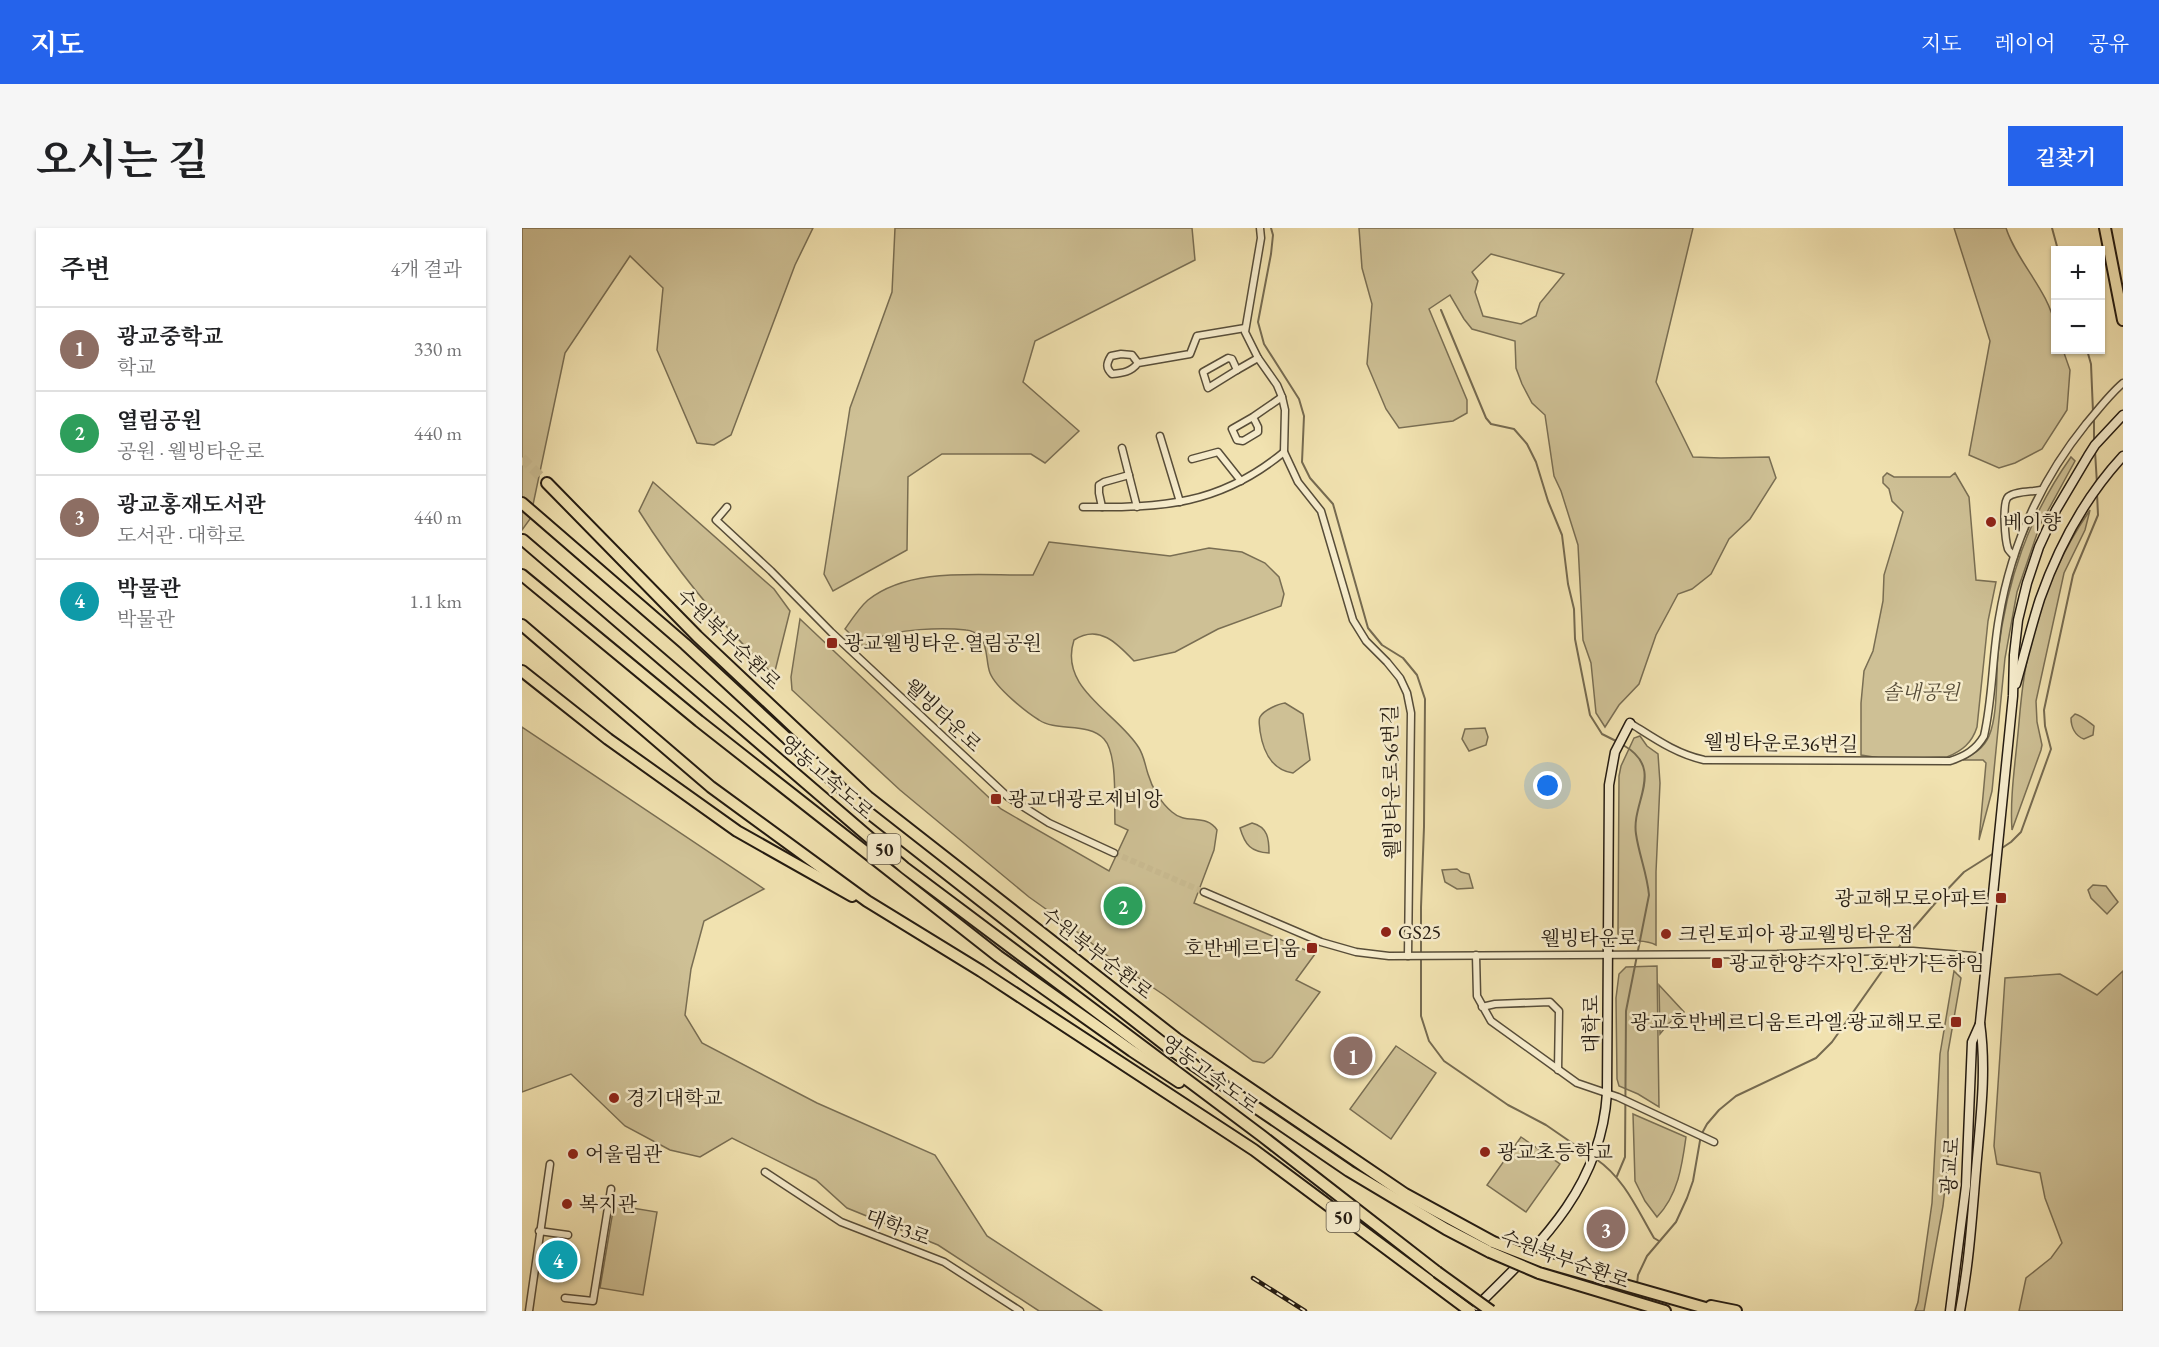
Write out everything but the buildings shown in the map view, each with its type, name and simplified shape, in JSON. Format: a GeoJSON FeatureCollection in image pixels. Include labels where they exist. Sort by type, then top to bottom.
{"type":"FeatureCollection","features":[{"type":"Feature","properties":{"kind":"highway"},"geometry":{"type":"LineString","coordinates":[[2105,228],[2123,320]]}},
{"type":"Feature","properties":{"kind":"highway","name":"수원북부순환로"},"geometry":{"type":"LineString","coordinates":[[546,483],[698,636],[868,797],[1177,1039],[1405,1194],[1492,1247],[1539,1273],[1665,1311]]}},
{"type":"Feature","properties":{"kind":"highway","name":"수원북부순환로"},"geometry":{"type":"LineString","coordinates":[[522,503],[685,644],[860,806],[1173,1051],[1359,1177],[1446,1229],[1492,1247],[1716,1311]]}},
{"type":"Feature","properties":{"kind":"highway","name":"영동고속도로"},"geometry":{"type":"LineString","coordinates":[[523,540],[905,868],[1491,1311]]}},
{"type":"Feature","properties":{"kind":"highway","name":"영동고속도로"},"geometry":{"type":"LineString","coordinates":[[522,575],[699,721],[998,956],[1132,1051],[1262,1136]]}},
{"type":"Feature","properties":{"kind":"highway","name":"영동고속도로"},"geometry":{"type":"LineString","coordinates":[[522,625],[711,787],[867,901],[981,971],[1254,1150],[1471,1311]]}},
{"type":"Feature","properties":{"kind":"highway","name":"영동고속도로"},"geometry":{"type":"LineString","coordinates":[[522,671],[608,739],[737,831],[926,937]]}},
{"type":"Feature","properties":{"kind":"highway"},"geometry":{"type":"LineString","coordinates":[[1663,1296],[1736,1311]]}},
{"type":"Feature","properties":{"kind":"main road"},"geometry":{"type":"LineString","coordinates":[[2013,696],[2018,620],[2039,547],[2056,510],[2095,445],[2123,415]]}},
{"type":"Feature","properties":{"kind":"main road"},"geometry":{"type":"LineString","coordinates":[[2013,696],[2044,588],[2066,539],[2120,458]]}},
{"type":"Feature","properties":{"kind":"main road","name":"광교로"},"geometry":{"type":"LineString","coordinates":[[1960,1311],[1980,1128],[1983,1046],[1980,1023],[2013,696]]}},
{"type":"Feature","properties":{"kind":"main road","name":"웰빙타운로36번길"},"geometry":{"type":"LineString","coordinates":[[1607,955],[1609,785],[1615,752],[1630,723]]}},
{"type":"Feature","properties":{"kind":"main road","name":"대학로"},"geometry":{"type":"LineString","coordinates":[[1471,1311],[1545,1237],[1571,1202],[1590,1164],[1606,1110],[1607,955]]}},
{"type":"Feature","properties":{"kind":"main road","name":"광교로"},"geometry":{"type":"LineString","coordinates":[[1950,1311],[1966,1186],[1972,1041],[1980,1023]]}},
{"type":"Feature","properties":{"kind":"street"},"geometry":{"type":"LineString","coordinates":[[1138,363],[1132,355],[1111,356],[1107,362],[1107,370],[1112,374],[1123,373],[1133,370],[1138,363],[1190,354],[1197,336],[1245,328],[1261,238],[1260,228]]}},
{"type":"Feature","properties":{"kind":"street","name":"웰빙타운로56번길"},"geometry":{"type":"LineString","coordinates":[[1245,328],[1258,358],[1282,397],[1285,410],[1284,452],[1298,482],[1321,511],[1353,620],[1366,641],[1400,678],[1407,693],[1411,713],[1408,956]]}},
{"type":"Feature","properties":{"kind":"street"},"geometry":{"type":"LineString","coordinates":[[1237,370],[1232,359],[1228,358],[1203,372],[1208,388],[1258,358]]}},
{"type":"Feature","properties":{"kind":"street","name":"웰빙타운로36번길"},"geometry":{"type":"LineString","coordinates":[[1630,723],[1668,747],[1693,758],[1704,760],[1950,761],[1970,753],[1979,745],[1984,736],[1999,618],[2014,556],[2041,490],[2076,437],[2104,402],[2123,383]]}},
{"type":"Feature","properties":{"kind":"street"},"geometry":{"type":"LineString","coordinates":[[1253,417],[1258,432],[1243,441],[1237,440],[1232,429],[1282,397]]}},
{"type":"Feature","properties":{"kind":"street"},"geometry":{"type":"LineString","coordinates":[[1160,436],[1180,502]]}},
{"type":"Feature","properties":{"kind":"street"},"geometry":{"type":"LineString","coordinates":[[1122,448],[1137,507]]}},
{"type":"Feature","properties":{"kind":"street"},"geometry":{"type":"LineString","coordinates":[[1192,459],[1202,454],[1218,452],[1241,481]]}},
{"type":"Feature","properties":{"kind":"street"},"geometry":{"type":"LineString","coordinates":[[1083,507],[1137,507],[1180,502],[1227,488],[1262,470],[1284,452]]}},
{"type":"Feature","properties":{"kind":"street"},"geometry":{"type":"LineString","coordinates":[[1102,507],[1098,489],[1100,485],[1129,475]]}},
{"type":"Feature","properties":{"kind":"street","name":"웰빙타운로36번길"},"geometry":{"type":"LineString","coordinates":[[2014,556],[2008,550],[2004,505],[2011,495],[2041,490]]}},
{"type":"Feature","properties":{"kind":"street","name":"웰빙타운로"},"geometry":{"type":"LineString","coordinates":[[727,507],[716,520],[771,571],[831,632],[1008,797],[1038,817],[1114,853]]}},
{"type":"Feature","properties":{"kind":"street","name":"웰빙타운로"},"geometry":{"type":"LineString","coordinates":[[1204,892],[1321,942],[1356,952],[1408,956],[1476,956],[1913,951],[1986,957]]}},
{"type":"Feature","properties":{"kind":"street"},"geometry":{"type":"LineString","coordinates":[[1476,956],[1476,986],[1482,1007],[1491,1021],[1577,1083],[1617,1097],[1714,1142]]}},
{"type":"Feature","properties":{"kind":"street"},"geometry":{"type":"LineString","coordinates":[[1482,1007],[1495,1004],[1550,1002],[1554,1005],[1559,1011],[1558,1070]]}},
{"type":"Feature","properties":{"kind":"street"},"geometry":{"type":"LineString","coordinates":[[529,1311],[550,1164]]}},
{"type":"Feature","properties":{"kind":"street","name":"대학3로"},"geometry":{"type":"LineString","coordinates":[[765,1172],[841,1222],[944,1262],[1020,1311]]}},
{"type":"Feature","properties":{"kind":"street"},"geometry":{"type":"LineString","coordinates":[[565,1298],[593,1301],[610,1189]]}},
{"type":"Feature","properties":{"kind":"street"},"geometry":{"type":"LineString","coordinates":[[539,1231],[568,1235]]}},
{"type":"Feature","properties":{"kind":"green space"},"geometry":{"type":"Polygon","coordinates":[[[522,228],[813,228],[795,265],[731,435],[714,445],[697,443],[657,350],[663,288],[630,256],[565,353],[530,519],[522,530],[522,228]]]}},
{"type":"Feature","properties":{"kind":"green space"},"geometry":{"type":"Polygon","coordinates":[[[895,228],[1192,228],[1195,260],[1035,341],[1023,382],[1079,431],[1045,463],[1031,454],[942,454],[908,477],[907,550],[833,591],[824,574],[850,408],[892,292],[895,228]]]}},
{"type":"Feature","properties":{"kind":"green space"},"geometry":{"type":"Polygon","coordinates":[[[1359,228],[1693,228],[1656,382],[1693,457],[1769,457],[1776,478],[1750,519],[1729,539],[1711,574],[1692,589],[1678,594],[1656,635],[1639,684],[1619,705],[1605,727],[1596,713],[1591,663],[1583,640],[1578,545],[1554,476],[1545,415],[1532,403],[1516,368],[1515,341],[1472,329],[1450,295],[1429,309],[1467,400],[1467,413],[1453,421],[1399,428],[1386,409],[1367,364],[1372,304],[1362,268],[1359,228]],[[1491,254],[1472,272],[1478,281],[1475,292],[1483,316],[1521,324],[1536,316],[1540,303],[1564,274],[1491,254]]]}},
{"type":"Feature","properties":{"kind":"green space"},"geometry":{"type":"Polygon","coordinates":[[[1954,228],[2006,228],[2017,253],[2051,311],[2051,354],[2064,354],[2070,370],[2067,410],[2042,449],[2015,463],[1999,468],[1969,455],[1990,341],[1954,228]]]}},
{"type":"Feature","properties":{"kind":"green space"},"geometry":{"type":"Polygon","coordinates":[[[2071,457],[2075,461],[2040,525],[2017,592],[2005,658],[1992,791],[1979,840],[1986,763],[1983,760],[1963,760],[1975,753],[1989,736],[1995,707],[2002,626],[2014,575],[2031,527],[2071,457]]]}},
{"type":"Feature","properties":{"kind":"green space","name":"솔내공원"},"geometry":{"type":"Polygon","coordinates":[[[1887,473],[1894,477],[1950,477],[1955,473],[1969,497],[1976,580],[1996,582],[1988,621],[1977,727],[1966,746],[1947,757],[1886,759],[1861,755],[1861,703],[1864,671],[1873,651],[1883,601],[1884,575],[1903,512],[1892,501],[1889,489],[1883,483],[1883,477],[1887,473]]]}},
{"type":"Feature","properties":{"kind":"green space"},"geometry":{"type":"Polygon","coordinates":[[[653,482],[774,589],[790,611],[774,675],[701,597],[639,511],[653,482]]]}},
{"type":"Feature","properties":{"kind":"green space"},"geometry":{"type":"Polygon","coordinates":[[[2090,510],[2085,530],[2064,573],[2036,701],[2041,750],[2012,830],[2013,787],[2021,702],[2031,641],[2043,602],[2059,564],[2090,510]]]}},
{"type":"Feature","properties":{"kind":"green space"},"geometry":{"type":"Polygon","coordinates":[[[1049,542],[1170,556],[1209,548],[1242,552],[1265,563],[1279,577],[1284,594],[1281,606],[1218,629],[1175,652],[1134,661],[1114,642],[1092,634],[1074,640],[1071,657],[1074,673],[1082,686],[1130,735],[1139,748],[1152,785],[1164,804],[1178,816],[1202,820],[1217,830],[1214,850],[1194,903],[1315,954],[1296,980],[1320,992],[1272,1057],[1264,1063],[1253,1061],[1029,897],[900,790],[792,690],[791,677],[800,619],[1001,809],[1109,871],[1128,830],[1115,824],[1113,767],[1104,739],[1090,731],[1046,724],[1019,706],[993,679],[983,642],[972,631],[945,629],[907,631],[884,636],[864,647],[845,629],[868,600],[885,589],[905,582],[947,575],[1033,575],[1049,542]]]}},
{"type":"Feature","properties":{"kind":"green space"},"geometry":{"type":"Polygon","coordinates":[[[1285,703],[1303,714],[1310,760],[1293,773],[1274,764],[1263,746],[1260,731],[1259,720],[1262,714],[1285,703]]]}},
{"type":"Feature","properties":{"kind":"green space"},"geometry":{"type":"Polygon","coordinates":[[[2075,714],[2094,726],[2093,735],[2084,739],[2076,733],[2071,718],[2075,714]]]}},
{"type":"Feature","properties":{"kind":"green space"},"geometry":{"type":"Polygon","coordinates":[[[522,727],[764,889],[704,921],[691,969],[685,1015],[702,1043],[817,1103],[935,1155],[987,1236],[1102,1311],[1039,1311],[938,1245],[847,1208],[816,1180],[732,1138],[700,1157],[670,1150],[625,1126],[571,1074],[522,1092],[522,727]]]}},
{"type":"Feature","properties":{"kind":"green space"},"geometry":{"type":"Polygon","coordinates":[[[1485,728],[1488,737],[1486,745],[1469,751],[1462,739],[1465,729],[1485,728]]]}},
{"type":"Feature","properties":{"kind":"green space"},"geometry":{"type":"Polygon","coordinates":[[[1640,736],[1647,746],[1658,754],[1660,783],[1656,872],[1656,945],[1627,940],[1618,934],[1619,776],[1621,766],[1634,738],[1640,736]]]}},
{"type":"Feature","properties":{"kind":"green space"},"geometry":{"type":"Polygon","coordinates":[[[1252,823],[1261,827],[1268,838],[1269,853],[1253,849],[1244,839],[1240,828],[1252,823]]]}},
{"type":"Feature","properties":{"kind":"green space"},"geometry":{"type":"Polygon","coordinates":[[[1457,869],[1469,874],[1473,888],[1457,889],[1445,882],[1442,870],[1457,869]]]}},
{"type":"Feature","properties":{"kind":"green space"},"geometry":{"type":"Polygon","coordinates":[[[2093,885],[2106,886],[2118,902],[2107,914],[2091,898],[2088,890],[2093,885]]]}},
{"type":"Feature","properties":{"kind":"green space"},"geometry":{"type":"Polygon","coordinates":[[[1657,966],[1659,1107],[1619,1086],[1617,1079],[1616,998],[1619,974],[1626,967],[1657,966]]]}},
{"type":"Feature","properties":{"kind":"green space"},"geometry":{"type":"Polygon","coordinates":[[[1954,971],[1961,978],[1948,1052],[1948,1161],[1943,1206],[1924,1311],[1915,1311],[1932,1203],[1940,1054],[1954,971]]]}},
{"type":"Feature","properties":{"kind":"green space"},"geometry":{"type":"Polygon","coordinates":[[[2123,971],[2123,1311],[2019,1311],[2026,1278],[2051,1258],[2062,1243],[2045,1198],[2040,1173],[1997,1164],[1994,1146],[2005,978],[2060,974],[2097,995],[2123,971]]]}},
{"type":"Feature","properties":{"kind":"green space"},"geometry":{"type":"Polygon","coordinates":[[[1659,985],[1684,1012],[1669,1023],[1660,1034],[1659,985]]]}},
{"type":"Feature","properties":{"kind":"green space"},"geometry":{"type":"Polygon","coordinates":[[[1396,1046],[1436,1073],[1391,1139],[1350,1109],[1396,1046]]]}},
{"type":"Feature","properties":{"kind":"green space"},"geometry":{"type":"Polygon","coordinates":[[[1633,1114],[1686,1137],[1681,1169],[1674,1190],[1657,1217],[1645,1201],[1635,1181],[1633,1114]]]}},
{"type":"Feature","properties":{"kind":"green space"},"geometry":{"type":"Polygon","coordinates":[[[1521,1137],[1560,1164],[1526,1212],[1487,1185],[1521,1137]]]}},
{"type":"Feature","properties":{"kind":"green space"},"geometry":{"type":"Polygon","coordinates":[[[614,1205],[657,1212],[643,1295],[600,1288],[614,1205]]]}},
{"type":"Feature","properties":{"kind":"waterway"},"geometry":{"type":"LineString","coordinates":[[1271,228],[1273,235],[1271,254],[1258,322],[1264,344],[1299,399],[1304,416],[1302,462],[1310,478],[1333,504],[1368,628],[1382,645],[1403,658],[1417,675],[1425,699],[1421,1016],[1429,1041],[1444,1061],[1508,1105],[1546,1125],[1591,1156]]}},
{"type":"Feature","properties":{"kind":"waterway"},"geometry":{"type":"LineString","coordinates":[[2052,228],[2057,246]]}},
{"type":"Feature","properties":{"kind":"waterway"},"geometry":{"type":"LineString","coordinates":[[1441,310],[1486,418],[1491,424],[1514,429],[1527,444],[1536,462],[1562,535],[1568,584],[1574,609],[1575,639],[1590,715],[1602,734],[1618,742]]}},
{"type":"Feature","properties":{"kind":"waterway"},"geometry":{"type":"LineString","coordinates":[[2088,354],[2091,364],[2093,412]]}},
{"type":"Feature","properties":{"kind":"waterway"},"geometry":{"type":"LineString","coordinates":[[2094,418],[2094,442]]}},
{"type":"Feature","properties":{"kind":"waterway"},"geometry":{"type":"LineString","coordinates":[[2095,451],[2097,484]]}},
{"type":"Feature","properties":{"kind":"waterway"},"geometry":{"type":"LineString","coordinates":[[1999,850],[2021,832],[2051,749],[2045,726],[2044,710],[2073,575],[2098,515],[2097,493]]}},
{"type":"Feature","properties":{"kind":"waterway"},"geometry":{"type":"LineString","coordinates":[[1617,1176],[1625,1157],[1626,1011],[1649,895],[1636,834],[1636,822],[1645,775],[1636,754],[1623,745]]}},
{"type":"Feature","properties":{"kind":"waterway"},"geometry":{"type":"LineString","coordinates":[[1637,1284],[1638,1275],[1647,1256],[1676,1222],[1687,1198],[1693,1181],[1701,1135],[1707,1124],[1736,1096],[1816,1058],[1832,1042],[1906,937],[1944,893],[1964,872],[1994,853]]}},
{"type":"Feature","properties":{"kind":"waterway"},"geometry":{"type":"LineString","coordinates":[[1596,1159],[1622,1185],[1654,1238],[1659,1241]]}},
{"type":"Feature","properties":{"kind":"tunnel"},"geometry":{"type":"LineString","coordinates":[[522,458],[547,483]]}},
{"type":"Feature","properties":{"kind":"tunnel"},"geometry":{"type":"LineString","coordinates":[[1114,853],[1204,892]]}},
{"type":"Feature","properties":{"kind":"railway"},"geometry":{"type":"LineString","coordinates":[[1253,1278],[1305,1311]]}},
{"type":"Feature","properties":{"kind":"place","name":"베이향"},"geometry":{"type":"Point","coordinates":[1991,522]}},
{"type":"Feature","properties":{"kind":"place","name":"광교웰빙타운.열림공원"},"geometry":{"type":"Point","coordinates":[832,643]}},
{"type":"Feature","properties":{"kind":"place","name":"광교대광로제비앙"},"geometry":{"type":"Point","coordinates":[996,799]}},
{"type":"Feature","properties":{"kind":"place","name":"광교해모로아파트"},"geometry":{"type":"Point","coordinates":[2001,898]}},
{"type":"Feature","properties":{"kind":"place","name":"열림공원"},"geometry":{"type":"Point","coordinates":[1123,906]}},
{"type":"Feature","properties":{"kind":"place","name":"GS25"},"geometry":{"type":"Point","coordinates":[1386,932]}},
{"type":"Feature","properties":{"kind":"place","name":"크린토피아 광교웰빙타운점"},"geometry":{"type":"Point","coordinates":[1666,934]}},
{"type":"Feature","properties":{"kind":"place","name":"호반베르디움"},"geometry":{"type":"Point","coordinates":[1312,948]}},
{"type":"Feature","properties":{"kind":"place","name":"광교한양수자인.호반가든하임"},"geometry":{"type":"Point","coordinates":[1717,963]}},
{"type":"Feature","properties":{"kind":"place","name":"광교호반베르디움트라엘.광교해모로"},"geometry":{"type":"Point","coordinates":[1956,1022]}},
{"type":"Feature","properties":{"kind":"place","name":"광교중학교"},"geometry":{"type":"Point","coordinates":[1353,1056]}},
{"type":"Feature","properties":{"kind":"place","name":"경기대학교"},"geometry":{"type":"Point","coordinates":[614,1098]}},
{"type":"Feature","properties":{"kind":"place","name":"광교초등학교"},"geometry":{"type":"Point","coordinates":[1485,1152]}},
{"type":"Feature","properties":{"kind":"place","name":"어울림관"},"geometry":{"type":"Point","coordinates":[573,1154]}},
{"type":"Feature","properties":{"kind":"place","name":"복지관"},"geometry":{"type":"Point","coordinates":[567,1204]}},
{"type":"Feature","properties":{"kind":"place","name":"광교홍재도서관"},"geometry":{"type":"Point","coordinates":[1606,1229]}},
{"type":"Feature","properties":{"kind":"place","name":"박물관"},"geometry":{"type":"Point","coordinates":[558,1260]}}]}
